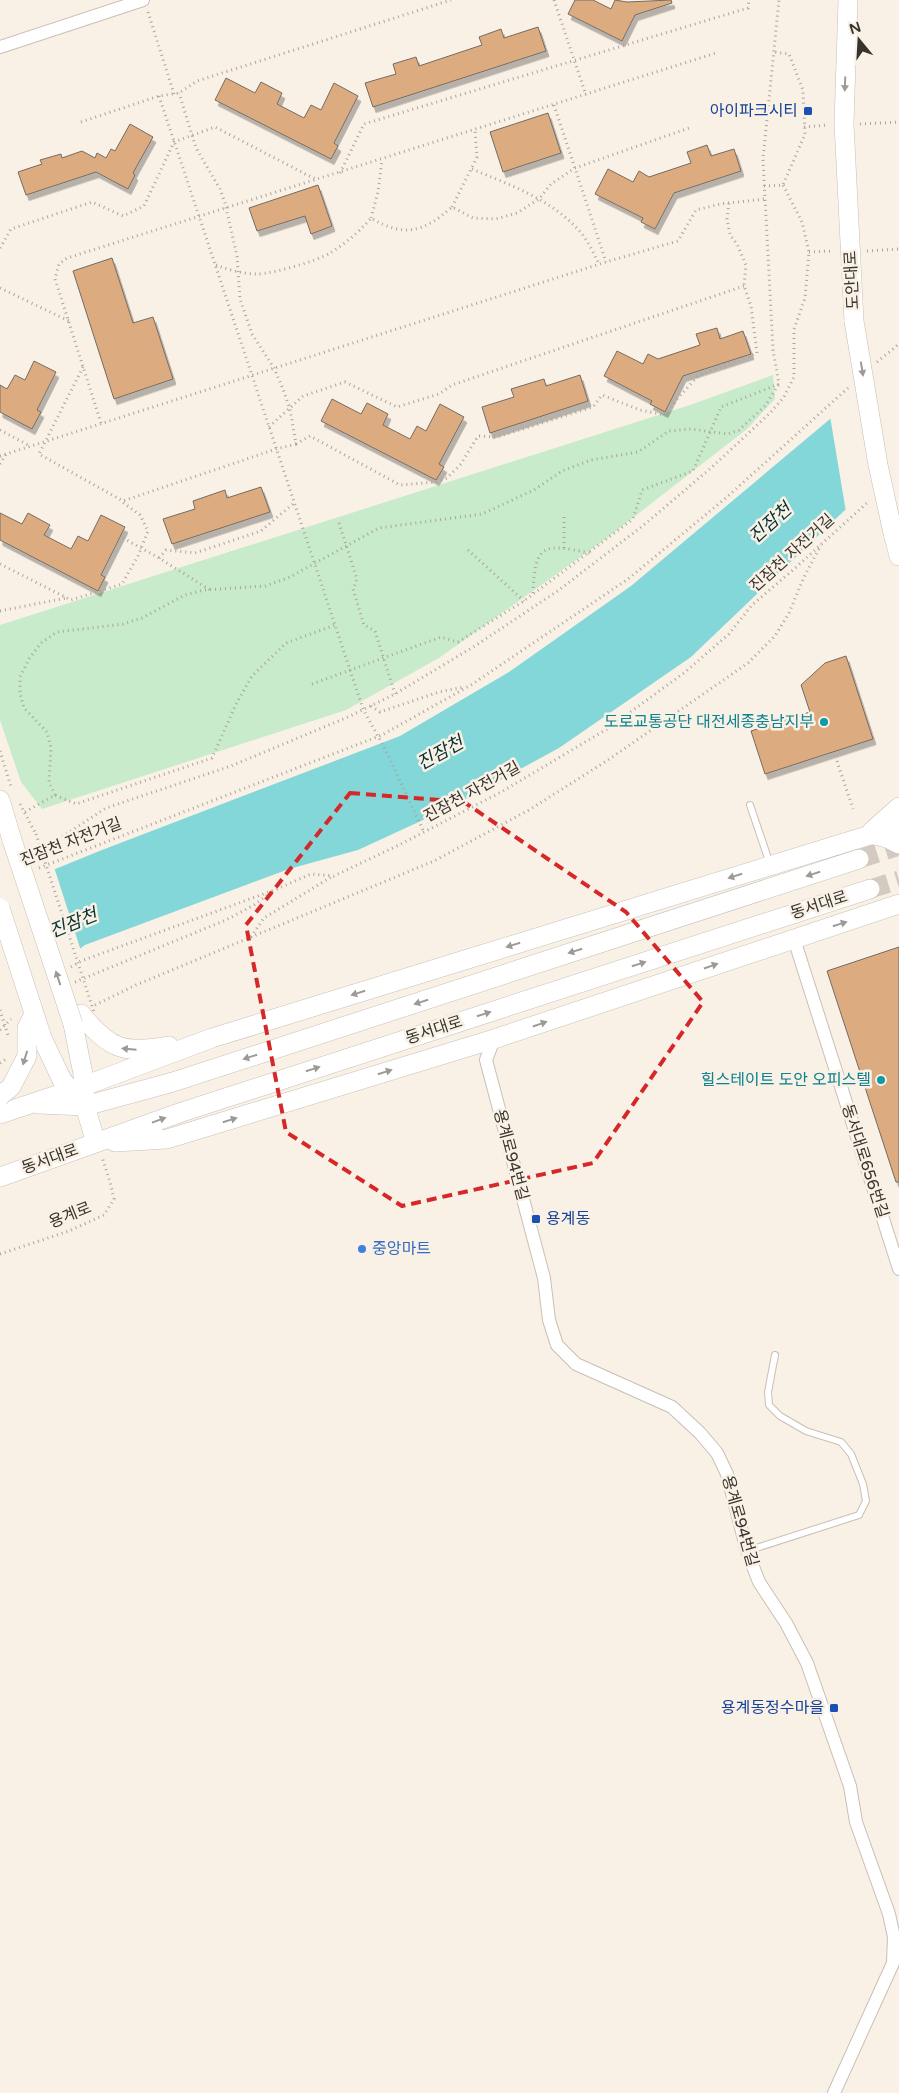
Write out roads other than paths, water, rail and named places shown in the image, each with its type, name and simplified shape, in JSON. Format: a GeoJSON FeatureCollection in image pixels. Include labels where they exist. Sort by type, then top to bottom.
{"type":"FeatureCollection","features":[{"type":"Feature","properties":{"kind":"street","name":"도안대로"},"geometry":{"type":"LineString","coordinates":[[848,0],[844,118],[854,321],[877,456],[899,556]]}},
{"type":"Feature","properties":{"kind":"street"},"geometry":{"type":"LineString","coordinates":[[0,47],[145,4]]}},
{"type":"Feature","properties":{"kind":"street"},"geometry":{"type":"LineString","coordinates":[[9,795],[12,840],[67,994],[93,1029],[109,1043],[123,1049],[150,1049],[212,1038]]}},
{"type":"Feature","properties":{"kind":"street"},"geometry":{"type":"LineString","coordinates":[[870,834],[899,807]]}},
{"type":"Feature","properties":{"kind":"street"},"geometry":{"type":"LineString","coordinates":[[0,1114],[212,1038],[899,826]]}},
{"type":"Feature","properties":{"kind":"street"},"geometry":{"type":"LineString","coordinates":[[870,834],[887,838],[899,844]]}},
{"type":"Feature","properties":{"kind":"street","name":"동서대로"},"geometry":{"type":"LineString","coordinates":[[30,1103],[85,1106],[173,1082],[860,859]]}},
{"type":"Feature","properties":{"kind":"street","name":"동서대로"},"geometry":{"type":"LineString","coordinates":[[1,1177],[191,1109],[870,889]]}},
{"type":"Feature","properties":{"kind":"street"},"geometry":{"type":"LineString","coordinates":[[84,1015],[78,1042],[76,1088],[85,1106],[96,1143],[167,1139],[494,1039],[896,905]]}},
{"type":"Feature","properties":{"kind":"street"},"geometry":{"type":"LineString","coordinates":[[0,908],[28,1028],[27,1056],[11,1087],[0,1096]]}},
{"type":"Feature","properties":{"kind":"street","name":"동서대로656번길"},"geometry":{"type":"LineString","coordinates":[[794,939],[899,1269]]}},
{"type":"Feature","properties":{"kind":"street"},"geometry":{"type":"LineString","coordinates":[[26,1013],[42,1038],[62,1080],[76,1088]]}},
{"type":"Feature","properties":{"kind":"street","name":"용계로94번길"},"geometry":{"type":"LineString","coordinates":[[494,1039],[486,1060],[544,1278],[549,1320],[557,1345],[576,1364],[672,1407],[700,1433],[717,1454],[727,1474],[747,1551],[759,1582],[786,1623],[807,1662],[850,1786],[856,1822],[897,1932],[893,1963],[834,2093]]}},
{"type":"Feature","properties":{"kind":"lane"},"geometry":{"type":"LineString","coordinates":[[750,805],[770,865]]}},
{"type":"Feature","properties":{"kind":"lane"},"geometry":{"type":"LineString","coordinates":[[747,1551],[859,1515],[866,1501],[863,1484],[851,1454],[841,1442],[806,1431],[780,1416],[769,1405],[768,1392],[775,1355]]}},
{"type":"Feature","properties":{"kind":"water","name":"진잠천"},"geometry":{"type":"Polygon","coordinates":[[[836,414],[899,464],[844,511],[691,657],[559,748],[449,808],[358,850],[289,869],[85,945],[0,1007],[6,889],[102,850],[400,736],[509,672],[631,586],[836,414]]]}},
{"type":"Feature","properties":{"kind":"tunnel"},"geometry":{"type":"LineString","coordinates":[[859,859],[899,846]]}},
{"type":"Feature","properties":{"kind":"tunnel"},"geometry":{"type":"LineString","coordinates":[[870,889],[899,880]]}},
{"type":"Feature","properties":{"kind":"place","name":"아이파크시티"},"geometry":{"type":"Point","coordinates":[808,111]}},
{"type":"Feature","properties":{"kind":"place","name":"도로교통공단 대전세종충남지부"},"geometry":{"type":"Point","coordinates":[824,722]}},
{"type":"Feature","properties":{"kind":"place","name":"힐스테이트 도안 오피스텔"},"geometry":{"type":"Point","coordinates":[881,1080]}},
{"type":"Feature","properties":{"kind":"place","name":"용계동"},"geometry":{"type":"Point","coordinates":[536,1219]}},
{"type":"Feature","properties":{"kind":"place","name":"중앙마트"},"geometry":{"type":"Point","coordinates":[362,1249]}},
{"type":"Feature","properties":{"kind":"place","name":"용계동정수마을"},"geometry":{"type":"Point","coordinates":[834,1708]}}]}
